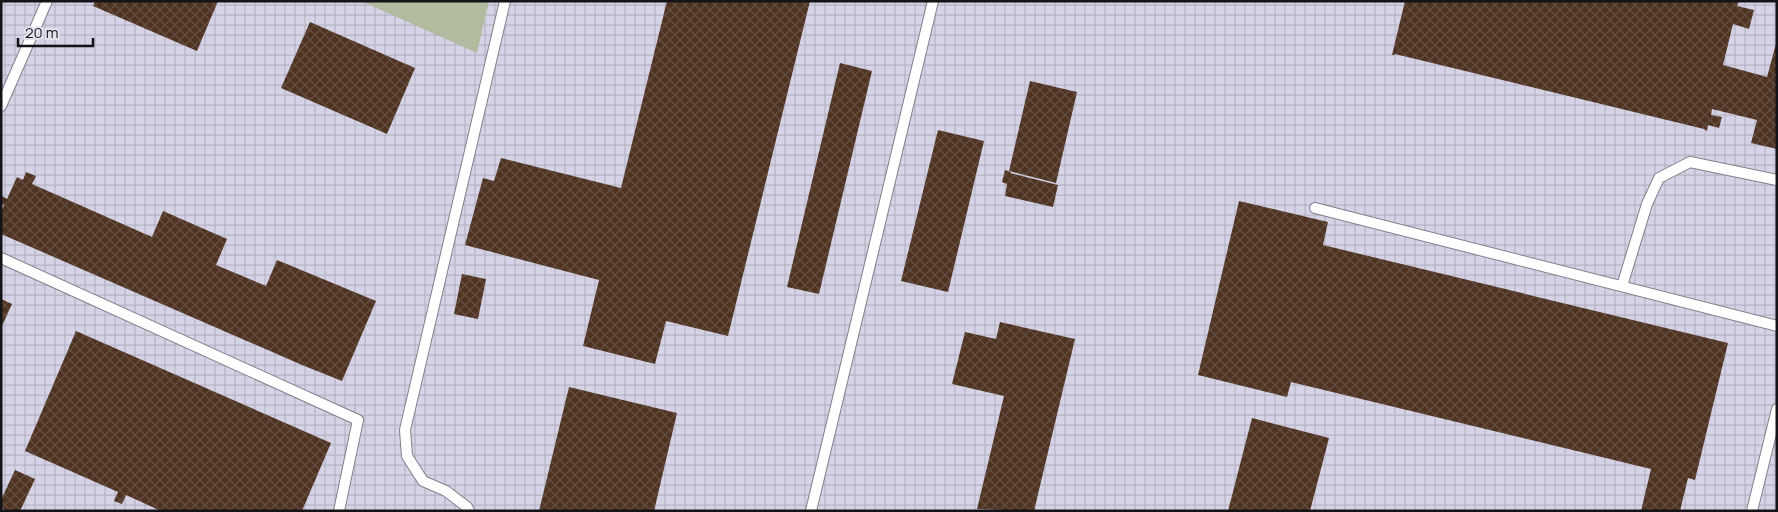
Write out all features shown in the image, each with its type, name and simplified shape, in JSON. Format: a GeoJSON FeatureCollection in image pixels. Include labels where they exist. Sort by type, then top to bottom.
{"type":"FeatureCollection","features":[{"type":"Feature","properties":{"kind":"lane"},"geometry":{"type":"LineString","coordinates":[[1,106],[47,1]]}},
{"type":"Feature","properties":{"kind":"lane"},"geometry":{"type":"LineString","coordinates":[[469,511],[467,507],[446,491],[423,481],[407,456],[405,430],[504,1]]}},
{"type":"Feature","properties":{"kind":"lane"},"geometry":{"type":"LineString","coordinates":[[812,511],[933,1]]}},
{"type":"Feature","properties":{"kind":"lane"},"geometry":{"type":"LineString","coordinates":[[1622,286],[1647,204],[1659,178],[1690,162],[1777,180]]}},
{"type":"Feature","properties":{"kind":"lane"},"geometry":{"type":"LineString","coordinates":[[1315,208],[1777,326]]}},
{"type":"Feature","properties":{"kind":"lane"},"geometry":{"type":"LineString","coordinates":[[1,258],[358,420],[339,511]]}},
{"type":"Feature","properties":{"kind":"lane"},"geometry":{"type":"LineString","coordinates":[[1752,511],[1777,409]]}},
{"type":"Feature","properties":{"kind":"shaded area"},"geometry":{"type":"Polygon","coordinates":[[[1,1],[361,1],[477,52],[489,1],[1777,1],[1777,511],[1,511],[1,1]]]}},
{"type":"Feature","properties":{"kind":"green space"},"geometry":{"type":"Polygon","coordinates":[[[361,1],[489,1],[477,53],[361,1]]]}},
{"type":"Feature","properties":{"kind":"building"},"geometry":{"type":"Polygon","coordinates":[[[95,1],[218,1],[197,51],[93,6],[95,1]]]}},
{"type":"Feature","properties":{"kind":"building"},"geometry":{"type":"Polygon","coordinates":[[[667,1],[810,1],[728,336],[666,321],[655,364],[583,346],[599,280],[465,245],[483,178],[494,181],[501,158],[621,188],[667,1]]]}},
{"type":"Feature","properties":{"kind":"building"},"geometry":{"type":"Polygon","coordinates":[[[1405,1],[1739,1],[1737,6],[1754,10],[1749,29],[1733,24],[1723,65],[1767,77],[1777,40],[1777,149],[1751,143],[1757,120],[1712,109],[1711,115],[1722,117],[1719,128],[1708,125],[1707,131],[1395,54],[1392,55],[1405,1]]]}},
{"type":"Feature","properties":{"kind":"building"},"geometry":{"type":"Polygon","coordinates":[[[310,22],[415,68],[387,134],[281,88],[310,22]]]}},
{"type":"Feature","properties":{"kind":"building"},"geometry":{"type":"Polygon","coordinates":[[[840,63],[872,71],[819,294],[787,287],[840,63]]]}},
{"type":"Feature","properties":{"kind":"building"},"geometry":{"type":"Polygon","coordinates":[[[1030,81],[1077,92],[1056,183],[1009,171],[1030,81]]]}},
{"type":"Feature","properties":{"kind":"building"},"geometry":{"type":"Polygon","coordinates":[[[938,130],[984,141],[948,292],[901,281],[938,130]]]}},
{"type":"Feature","properties":{"kind":"building"},"geometry":{"type":"Polygon","coordinates":[[[1005,170],[1010,173],[1058,185],[1053,207],[1005,196],[1007,184],[1002,182],[1005,170]]]}},
{"type":"Feature","properties":{"kind":"building"},"geometry":{"type":"Polygon","coordinates":[[[26,172],[36,176],[32,184],[152,237],[163,211],[227,239],[216,265],[266,286],[277,260],[376,301],[342,381],[1,234],[1,212],[4,205],[1,204],[2,196],[7,199],[17,177],[23,180],[26,172]]]}},
{"type":"Feature","properties":{"kind":"building"},"geometry":{"type":"Polygon","coordinates":[[[1239,201],[1328,222],[1323,245],[1728,343],[1695,480],[1688,478],[1680,511],[1641,511],[1651,469],[1291,382],[1287,397],[1198,375],[1239,201]]]}},
{"type":"Feature","properties":{"kind":"building"},"geometry":{"type":"Polygon","coordinates":[[[462,274],[486,279],[478,319],[454,314],[462,274]]]}},
{"type":"Feature","properties":{"kind":"building"},"geometry":{"type":"Polygon","coordinates":[[[1,299],[12,304],[1,328],[1,299]]]}},
{"type":"Feature","properties":{"kind":"building"},"geometry":{"type":"Polygon","coordinates":[[[1000,322],[1075,339],[1034,511],[977,509],[1004,396],[952,384],[965,332],[996,339],[1000,322]]]}},
{"type":"Feature","properties":{"kind":"building"},"geometry":{"type":"Polygon","coordinates":[[[76,331],[331,443],[302,511],[161,511],[126,495],[122,504],[114,501],[118,492],[25,451],[76,331]]]}},
{"type":"Feature","properties":{"kind":"building"},"geometry":{"type":"Polygon","coordinates":[[[569,387],[677,413],[654,511],[539,511],[569,387]]]}},
{"type":"Feature","properties":{"kind":"building"},"geometry":{"type":"Polygon","coordinates":[[[1252,418],[1329,438],[1310,511],[1228,511],[1252,418]]]}},
{"type":"Feature","properties":{"kind":"building"},"geometry":{"type":"Polygon","coordinates":[[[15,470],[35,479],[20,511],[7,511],[1,508],[1,500],[15,470]]]}}]}
